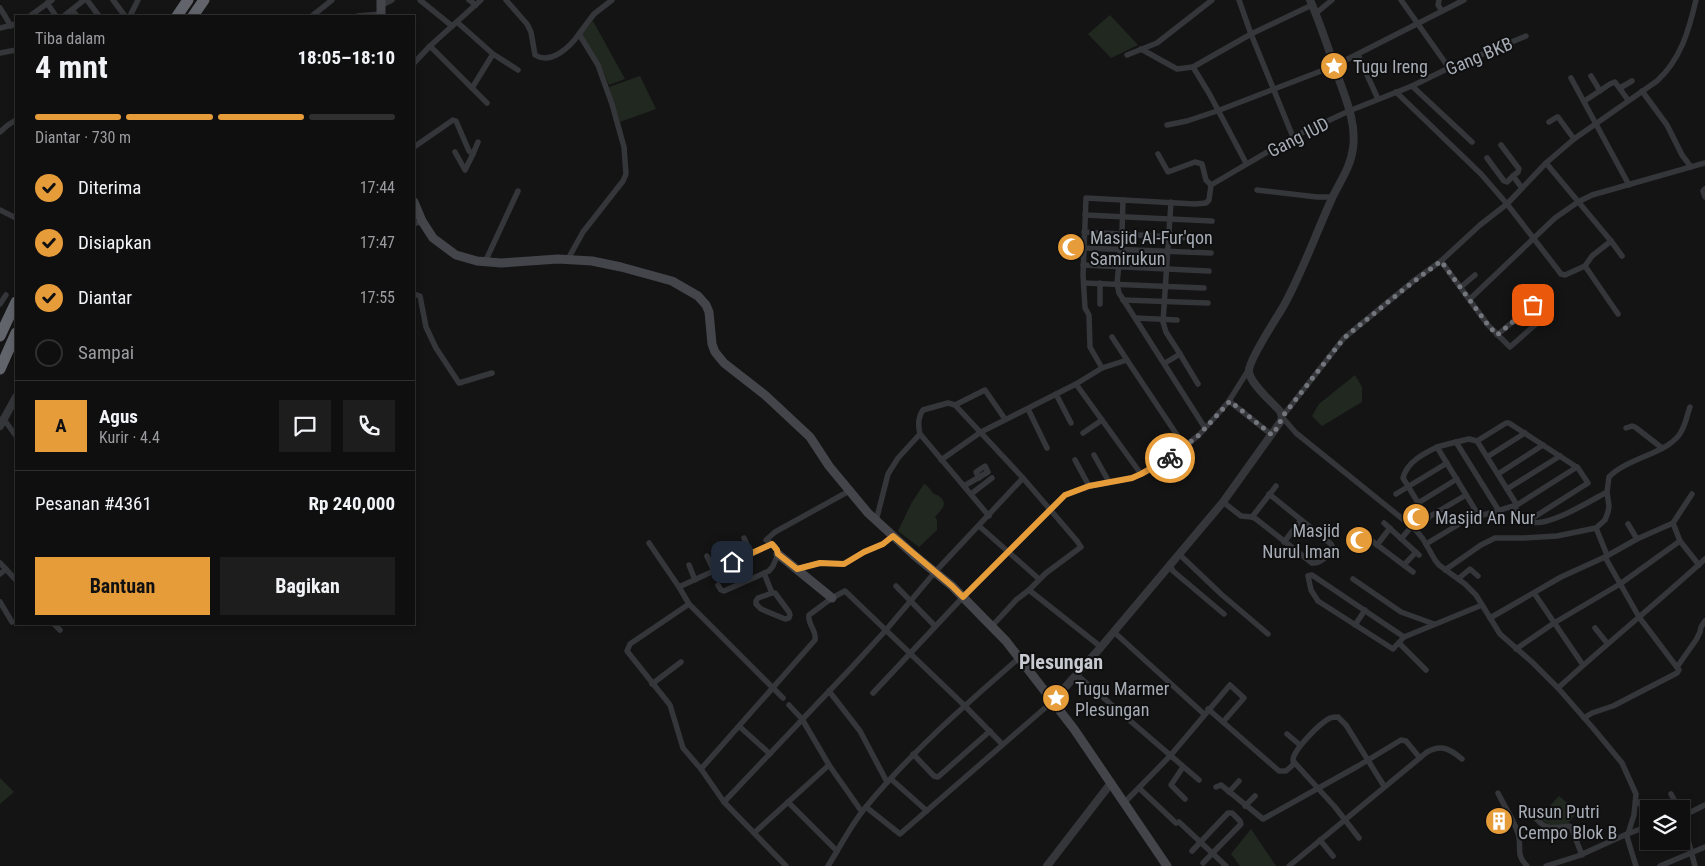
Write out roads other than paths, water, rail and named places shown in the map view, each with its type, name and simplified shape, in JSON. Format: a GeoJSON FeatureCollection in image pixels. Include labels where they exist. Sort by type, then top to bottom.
{"type":"FeatureCollection","features":[{"type":"Feature","properties":{"kind":"highway"},"geometry":{"type":"LineString","coordinates":[[178,15],[188,0]]}},
{"type":"Feature","properties":{"kind":"highway"},"geometry":{"type":"LineString","coordinates":[[194,15],[204,0]]}},
{"type":"Feature","properties":{"kind":"highway"},"geometry":{"type":"LineString","coordinates":[[0,336],[15,304]]}},
{"type":"Feature","properties":{"kind":"highway"},"geometry":{"type":"LineString","coordinates":[[0,369],[15,335]]}},
{"type":"Feature","properties":{"kind":"main road"},"geometry":{"type":"LineString","coordinates":[[415,207],[418,223],[432,238],[456,255],[485,262],[501,263],[568,259],[602,263],[672,281],[698,296],[709,312],[712,347],[724,363],[765,395],[810,437],[829,466],[893,536],[963,597],[992,626],[1053,701],[1167,866]]}},
{"type":"Feature","properties":{"kind":"main road"},"geometry":{"type":"LineString","coordinates":[[778,554],[832,598]]}},
{"type":"Feature","properties":{"kind":"street"},"geometry":{"type":"LineString","coordinates":[[65,15],[85,0],[98,15]]}},
{"type":"Feature","properties":{"kind":"street"},"geometry":{"type":"LineString","coordinates":[[113,0],[125,15]]}},
{"type":"Feature","properties":{"kind":"street"},"geometry":{"type":"LineString","coordinates":[[130,15],[138,0]]}},
{"type":"Feature","properties":{"kind":"street"},"geometry":{"type":"LineString","coordinates":[[313,15],[332,0]]}},
{"type":"Feature","properties":{"kind":"street"},"geometry":{"type":"LineString","coordinates":[[361,15],[381,9],[392,0]]}},
{"type":"Feature","properties":{"kind":"street"},"geometry":{"type":"LineString","coordinates":[[420,0],[455,24],[493,54],[518,70]]}},
{"type":"Feature","properties":{"kind":"street"},"geometry":{"type":"LineString","coordinates":[[469,0],[476,5]]}},
{"type":"Feature","properties":{"kind":"street"},"geometry":{"type":"LineString","coordinates":[[415,62],[481,0]]}},
{"type":"Feature","properties":{"kind":"street"},"geometry":{"type":"LineString","coordinates":[[506,0],[531,32],[535,55],[539,58],[546,58],[562,52],[594,14],[612,0]]}},
{"type":"Feature","properties":{"kind":"street"},"geometry":{"type":"LineString","coordinates":[[1127,55],[1157,42],[1212,0]]}},
{"type":"Feature","properties":{"kind":"street"},"geometry":{"type":"LineString","coordinates":[[1239,0],[1293,137]]}},
{"type":"Feature","properties":{"kind":"street"},"geometry":{"type":"LineString","coordinates":[[1316,14],[1332,0]]}},
{"type":"Feature","properties":{"kind":"street"},"geometry":{"type":"LineString","coordinates":[[1401,0],[1449,68]]}},
{"type":"Feature","properties":{"kind":"street"},"geometry":{"type":"LineString","coordinates":[[1439,0],[1438,5],[1442,11]]}},
{"type":"Feature","properties":{"kind":"street"},"geometry":{"type":"LineString","coordinates":[[1167,125],[1217,111],[1334,66],[1464,0]]}},
{"type":"Feature","properties":{"kind":"street"},"geometry":{"type":"LineString","coordinates":[[790,705],[802,719],[829,765],[864,810],[900,834],[1053,701],[1077,675],[1223,502],[1279,425],[1282,417],[1344,338],[1441,261],[1480,225],[1507,204],[1546,163],[1574,139],[1657,81],[1673,64],[1679,54],[1689,28],[1696,0]]}},
{"type":"Feature","properties":{"kind":"street"},"geometry":{"type":"LineString","coordinates":[[31,15],[50,2],[56,15]]}},
{"type":"Feature","properties":{"kind":"street"},"geometry":{"type":"LineString","coordinates":[[873,693],[963,597],[1065,495],[1089,486],[1141,474],[1170,458],[1205,428],[1230,401],[1294,285],[1347,169],[1353,148],[1353,126],[1311,3],[1193,67],[1177,69],[1141,49]]}},
{"type":"Feature","properties":{"kind":"street"},"geometry":{"type":"LineString","coordinates":[[0,8],[14,25],[0,28]]}},
{"type":"Feature","properties":{"kind":"street"},"geometry":{"type":"LineString","coordinates":[[72,10],[76,15]]}},
{"type":"Feature","properties":{"kind":"street"},"geometry":{"type":"LineString","coordinates":[[568,259],[583,232],[623,182],[626,174],[624,147],[606,84],[598,65],[579,34]]}},
{"type":"Feature","properties":{"kind":"street","name":"Gang BKB"},"geometry":{"type":"LineString","coordinates":[[1349,111],[1412,86],[1449,68],[1526,36]]}},
{"type":"Feature","properties":{"kind":"street"},"geometry":{"type":"LineString","coordinates":[[430,46],[487,103]]}},
{"type":"Feature","properties":{"kind":"street"},"geometry":{"type":"LineString","coordinates":[[0,53],[15,50]]}},
{"type":"Feature","properties":{"kind":"street"},"geometry":{"type":"LineString","coordinates":[[472,88],[493,54]]}},
{"type":"Feature","properties":{"kind":"street"},"geometry":{"type":"LineString","coordinates":[[1358,55],[1378,99]]}},
{"type":"Feature","properties":{"kind":"street"},"geometry":{"type":"LineString","coordinates":[[1193,67],[1246,164]]}},
{"type":"Feature","properties":{"kind":"street"},"geometry":{"type":"LineString","coordinates":[[1591,76],[1600,90]]}},
{"type":"Feature","properties":{"kind":"street"},"geometry":{"type":"LineString","coordinates":[[1571,78],[1629,184]]}},
{"type":"Feature","properties":{"kind":"street"},"geometry":{"type":"LineString","coordinates":[[1620,88],[1632,81]]}},
{"type":"Feature","properties":{"kind":"street"},"geometry":{"type":"LineString","coordinates":[[1586,100],[1612,82],[1617,83],[1628,100]]}},
{"type":"Feature","properties":{"kind":"street"},"geometry":{"type":"LineString","coordinates":[[1412,86],[1472,142]]}},
{"type":"Feature","properties":{"kind":"street"},"geometry":{"type":"LineString","coordinates":[[1396,92],[1481,174],[1507,204],[1561,274],[1565,275],[1585,266],[1592,256],[1611,241]]}},
{"type":"Feature","properties":{"kind":"street"},"geometry":{"type":"LineString","coordinates":[[1642,92],[1667,125],[1682,155],[1691,167]]}},
{"type":"Feature","properties":{"kind":"street","name":"Gang IUD"},"geometry":{"type":"LineString","coordinates":[[1211,185],[1293,137],[1349,111]]}},
{"type":"Feature","properties":{"kind":"street"},"geometry":{"type":"LineString","coordinates":[[1550,122],[1556,117],[1558,118],[1574,139]]}},
{"type":"Feature","properties":{"kind":"street"},"geometry":{"type":"LineString","coordinates":[[415,146],[455,120],[472,154]]}},
{"type":"Feature","properties":{"kind":"street"},"geometry":{"type":"LineString","coordinates":[[0,132],[15,121]]}},
{"type":"Feature","properties":{"kind":"street"},"geometry":{"type":"LineString","coordinates":[[455,152],[465,170],[478,142]]}},
{"type":"Feature","properties":{"kind":"street"},"geometry":{"type":"LineString","coordinates":[[1487,158],[1505,182],[1518,172],[1519,169],[1501,144]]}},
{"type":"Feature","properties":{"kind":"street"},"geometry":{"type":"LineString","coordinates":[[1102,368],[1090,347],[1090,315],[1085,308],[1083,266],[1085,200],[1087,198],[1207,203],[1209,200],[1211,185],[1207,182],[1201,163],[1195,162],[1168,172],[1158,154]]}},
{"type":"Feature","properties":{"kind":"street"},"geometry":{"type":"LineString","coordinates":[[1546,163],[1622,256]]}},
{"type":"Feature","properties":{"kind":"street"},"geometry":{"type":"LineString","coordinates":[[1470,299],[1555,218],[1578,202],[1629,184],[1705,163]]}},
{"type":"Feature","properties":{"kind":"street"},"geometry":{"type":"LineString","coordinates":[[1513,176],[1522,188]]}},
{"type":"Feature","properties":{"kind":"street"},"geometry":{"type":"LineString","coordinates":[[1705,189],[1703,192],[1705,197]]}},
{"type":"Feature","properties":{"kind":"street"},"geometry":{"type":"LineString","coordinates":[[1257,190],[1333,197]]}},
{"type":"Feature","properties":{"kind":"street"},"geometry":{"type":"LineString","coordinates":[[485,262],[518,191]]}},
{"type":"Feature","properties":{"kind":"street"},"geometry":{"type":"LineString","coordinates":[[1124,200],[1117,284],[1123,300],[1205,428]]}},
{"type":"Feature","properties":{"kind":"street"},"geometry":{"type":"LineString","coordinates":[[1171,202],[1163,326],[1198,384]]}},
{"type":"Feature","properties":{"kind":"street"},"geometry":{"type":"LineString","coordinates":[[0,210],[15,218]]}},
{"type":"Feature","properties":{"kind":"street"},"geometry":{"type":"LineString","coordinates":[[1085,215],[1212,221]]}},
{"type":"Feature","properties":{"kind":"street"},"geometry":{"type":"LineString","coordinates":[[1084,232],[1210,239]]}},
{"type":"Feature","properties":{"kind":"street"},"geometry":{"type":"LineString","coordinates":[[1084,248],[1211,253]]}},
{"type":"Feature","properties":{"kind":"street"},"geometry":{"type":"LineString","coordinates":[[1441,261],[1488,325],[1497,335],[1510,347],[1544,318],[1532,306],[1497,335]]}},
{"type":"Feature","properties":{"kind":"street"},"geometry":{"type":"LineString","coordinates":[[1083,266],[1208,271]]}},
{"type":"Feature","properties":{"kind":"street"},"geometry":{"type":"LineString","coordinates":[[1585,266],[1618,314]]}},
{"type":"Feature","properties":{"kind":"street"},"geometry":{"type":"LineString","coordinates":[[1461,287],[1475,275]]}},
{"type":"Feature","properties":{"kind":"street"},"geometry":{"type":"LineString","coordinates":[[1084,283],[1204,288]]}},
{"type":"Feature","properties":{"kind":"street"},"geometry":{"type":"LineString","coordinates":[[1100,283],[1100,304]]}},
{"type":"Feature","properties":{"kind":"street"},"geometry":{"type":"LineString","coordinates":[[415,294],[420,296],[426,327],[436,348],[459,383],[492,372]]}},
{"type":"Feature","properties":{"kind":"street"},"geometry":{"type":"LineString","coordinates":[[0,304],[6,295]]}},
{"type":"Feature","properties":{"kind":"street"},"geometry":{"type":"LineString","coordinates":[[1123,300],[1208,303]]}},
{"type":"Feature","properties":{"kind":"street"},"geometry":{"type":"LineString","coordinates":[[1136,318],[1177,320]]}},
{"type":"Feature","properties":{"kind":"street"},"geometry":{"type":"LineString","coordinates":[[1112,338],[1186,446]]}},
{"type":"Feature","properties":{"kind":"street"},"geometry":{"type":"LineString","coordinates":[[1165,363],[1180,354]]}},
{"type":"Feature","properties":{"kind":"street"},"geometry":{"type":"LineString","coordinates":[[941,460],[981,432],[1005,419],[1076,384],[1102,368],[1127,360]]}},
{"type":"Feature","properties":{"kind":"street"},"geometry":{"type":"LineString","coordinates":[[1249,369],[1253,382],[1279,409],[1282,417],[1296,432],[1414,528],[1435,560],[1471,590],[1500,634],[1558,688],[1611,749],[1626,770],[1635,790],[1634,815],[1627,834],[1636,866]]}},
{"type":"Feature","properties":{"kind":"street"},"geometry":{"type":"LineString","coordinates":[[1076,384],[1141,474]]}},
{"type":"Feature","properties":{"kind":"street"},"geometry":{"type":"LineString","coordinates":[[955,405],[984,389],[1005,419]]}},
{"type":"Feature","properties":{"kind":"street"},"geometry":{"type":"LineString","coordinates":[[1056,394],[1071,422]]}},
{"type":"Feature","properties":{"kind":"street"},"geometry":{"type":"LineString","coordinates":[[15,399],[2,422],[15,435]]}},
{"type":"Feature","properties":{"kind":"street"},"geometry":{"type":"LineString","coordinates":[[1230,401],[1272,435]]}},
{"type":"Feature","properties":{"kind":"street"},"geometry":{"type":"LineString","coordinates":[[988,516],[920,434],[918,424],[923,410],[948,403],[955,405],[1023,478],[1081,547],[1039,579],[992,626]]}},
{"type":"Feature","properties":{"kind":"street"},"geometry":{"type":"LineString","coordinates":[[1445,570],[1481,545],[1495,538],[1557,536],[1596,528],[1604,520],[1608,512],[1608,479],[1611,475],[1627,464],[1673,442],[1682,431],[1690,407]]}},
{"type":"Feature","properties":{"kind":"street"},"geometry":{"type":"LineString","coordinates":[[1028,409],[1047,448]]}},
{"type":"Feature","properties":{"kind":"street"},"geometry":{"type":"LineString","coordinates":[[1083,432],[1102,420]]}},
{"type":"Feature","properties":{"kind":"street"},"geometry":{"type":"LineString","coordinates":[[1477,441],[1508,423],[1577,467],[1588,483],[1528,521]]}},
{"type":"Feature","properties":{"kind":"street"},"geometry":{"type":"LineString","coordinates":[[1626,428],[1635,427],[1662,448]]}},
{"type":"Feature","properties":{"kind":"street"},"geometry":{"type":"LineString","coordinates":[[1487,457],[1525,433]]}},
{"type":"Feature","properties":{"kind":"street"},"geometry":{"type":"LineString","coordinates":[[877,517],[888,474],[898,458],[920,434]]}},
{"type":"Feature","properties":{"kind":"street"},"geometry":{"type":"LineString","coordinates":[[1428,518],[1403,478],[1411,464],[1437,447],[1470,439],[1477,441],[1507,489],[1515,506],[1528,521],[1535,522],[1558,518],[1607,492]]}},
{"type":"Feature","properties":{"kind":"street"},"geometry":{"type":"LineString","coordinates":[[1456,442],[1498,511]]}},
{"type":"Feature","properties":{"kind":"street"},"geometry":{"type":"LineString","coordinates":[[1498,474],[1543,445]]}},
{"type":"Feature","properties":{"kind":"street"},"geometry":{"type":"LineString","coordinates":[[1437,447],[1479,516]]}},
{"type":"Feature","properties":{"kind":"street"},"geometry":{"type":"LineString","coordinates":[[1094,454],[1109,482]]}},
{"type":"Feature","properties":{"kind":"street"},"geometry":{"type":"LineString","coordinates":[[1507,489],[1560,456]]}},
{"type":"Feature","properties":{"kind":"street"},"geometry":{"type":"LineString","coordinates":[[1075,460],[1089,486]]}},
{"type":"Feature","properties":{"kind":"street"},"geometry":{"type":"LineString","coordinates":[[1396,494],[1446,463]]}},
{"type":"Feature","properties":{"kind":"street"},"geometry":{"type":"LineString","coordinates":[[1426,544],[1454,526],[1479,516],[1515,506],[1577,467]]}},
{"type":"Feature","properties":{"kind":"street"},"geometry":{"type":"LineString","coordinates":[[964,486],[978,478]]}},
{"type":"Feature","properties":{"kind":"street"},"geometry":{"type":"LineString","coordinates":[[971,494],[992,478]]}},
{"type":"Feature","properties":{"kind":"street"},"geometry":{"type":"LineString","coordinates":[[724,802],[886,630],[935,572],[1023,478]]}},
{"type":"Feature","properties":{"kind":"street"},"geometry":{"type":"LineString","coordinates":[[1418,503],[1456,479]]}},
{"type":"Feature","properties":{"kind":"street"},"geometry":{"type":"LineString","coordinates":[[1252,517],[1276,486]]}},
{"type":"Feature","properties":{"kind":"street"},"geometry":{"type":"LineString","coordinates":[[718,584],[721,590],[724,591],[764,574],[772,568],[778,554],[772,544],[766,540],[776,532],[851,490]]}},
{"type":"Feature","properties":{"kind":"street"},"geometry":{"type":"LineString","coordinates":[[1223,502],[1241,516],[1252,517],[1312,563],[1318,562],[1330,553],[1333,548],[1331,544],[1270,494]]}},
{"type":"Feature","properties":{"kind":"street"},"geometry":{"type":"LineString","coordinates":[[1490,618],[1561,577],[1673,523],[1692,494]]}},
{"type":"Feature","properties":{"kind":"street"},"geometry":{"type":"LineString","coordinates":[[1403,540],[1414,528],[1466,495]]}},
{"type":"Feature","properties":{"kind":"street"},"geometry":{"type":"LineString","coordinates":[[1284,542],[1301,520]]}},
{"type":"Feature","properties":{"kind":"street"},"geometry":{"type":"LineString","coordinates":[[1384,523],[1417,554],[1404,565]]}},
{"type":"Feature","properties":{"kind":"street"},"geometry":{"type":"LineString","coordinates":[[1673,523],[1680,541],[1698,565]]}},
{"type":"Feature","properties":{"kind":"street"},"geometry":{"type":"LineString","coordinates":[[1628,524],[1637,539]]}},
{"type":"Feature","properties":{"kind":"street"},"geometry":{"type":"LineString","coordinates":[[979,526],[1039,579]]}},
{"type":"Feature","properties":{"kind":"street"},"geometry":{"type":"LineString","coordinates":[[1378,545],[1390,528]]}},
{"type":"Feature","properties":{"kind":"street"},"geometry":{"type":"LineString","coordinates":[[1584,718],[1592,713],[1613,706],[1679,670],[1639,617],[1606,556],[1596,528]]}},
{"type":"Feature","properties":{"kind":"street"},"geometry":{"type":"LineString","coordinates":[[797,569],[820,563],[844,564],[864,552],[883,544],[893,536]]}},
{"type":"Feature","properties":{"kind":"street"},"geometry":{"type":"LineString","coordinates":[[744,538],[751,554]]}},
{"type":"Feature","properties":{"kind":"street"},"geometry":{"type":"LineString","coordinates":[[1368,538],[1413,572]]}},
{"type":"Feature","properties":{"kind":"street"},"geometry":{"type":"LineString","coordinates":[[1516,649],[1554,623],[1620,584],[1680,541]]}},
{"type":"Feature","properties":{"kind":"street"},"geometry":{"type":"LineString","coordinates":[[649,543],[689,604],[783,698]]}},
{"type":"Feature","properties":{"kind":"street"},"geometry":{"type":"LineString","coordinates":[[681,586],[772,544]]}},
{"type":"Feature","properties":{"kind":"street"},"geometry":{"type":"LineString","coordinates":[[725,548],[732,562]]}},
{"type":"Feature","properties":{"kind":"street"},"geometry":{"type":"LineString","coordinates":[[1179,554],[1216,590],[1268,634]]}},
{"type":"Feature","properties":{"kind":"street"},"geometry":{"type":"LineString","coordinates":[[707,556],[714,571]]}},
{"type":"Feature","properties":{"kind":"street"},"geometry":{"type":"LineString","coordinates":[[1558,688],[1607,643],[1705,559]]}},
{"type":"Feature","properties":{"kind":"street"},"geometry":{"type":"LineString","coordinates":[[0,563],[15,579]]}},
{"type":"Feature","properties":{"kind":"street"},"geometry":{"type":"LineString","coordinates":[[689,565],[695,580]]}},
{"type":"Feature","properties":{"kind":"street"},"geometry":{"type":"LineString","coordinates":[[1170,565],[1173,571],[1224,614]]}},
{"type":"Feature","properties":{"kind":"street"},"geometry":{"type":"LineString","coordinates":[[0,574],[6,569]]}},
{"type":"Feature","properties":{"kind":"street"},"geometry":{"type":"LineString","coordinates":[[1458,579],[1470,569],[1478,576]]}},
{"type":"Feature","properties":{"kind":"street"},"geometry":{"type":"LineString","coordinates":[[764,574],[772,593],[776,594],[789,612],[789,618],[785,619],[756,604],[758,598],[772,593]]}},
{"type":"Feature","properties":{"kind":"street"},"geometry":{"type":"LineString","coordinates":[[1404,637],[1312,575],[1308,576],[1309,586],[1314,597],[1395,649],[1404,637],[1482,605]]}},
{"type":"Feature","properties":{"kind":"street"},"geometry":{"type":"LineString","coordinates":[[1353,579],[1401,612],[1434,624]]}},
{"type":"Feature","properties":{"kind":"street"},"geometry":{"type":"LineString","coordinates":[[896,586],[935,626]]}},
{"type":"Feature","properties":{"kind":"street"},"geometry":{"type":"LineString","coordinates":[[1029,590],[1101,648]]}},
{"type":"Feature","properties":{"kind":"street"},"geometry":{"type":"LineString","coordinates":[[701,770],[816,640],[816,634],[808,618],[809,615],[832,598],[846,591],[1002,744]]}},
{"type":"Feature","properties":{"kind":"street"},"geometry":{"type":"LineString","coordinates":[[1534,593],[1583,665]]}},
{"type":"Feature","properties":{"kind":"street"},"geometry":{"type":"LineString","coordinates":[[0,602],[12,622]]}},
{"type":"Feature","properties":{"kind":"street"},"geometry":{"type":"LineString","coordinates":[[689,604],[628,646],[628,653],[670,705],[683,748],[724,802],[786,866]]}},
{"type":"Feature","properties":{"kind":"street"},"geometry":{"type":"LineString","coordinates":[[1355,625],[1365,610]]}},
{"type":"Feature","properties":{"kind":"street"},"geometry":{"type":"LineString","coordinates":[[1677,667],[1696,640],[1705,621]]}},
{"type":"Feature","properties":{"kind":"street"},"geometry":{"type":"LineString","coordinates":[[55,625],[60,630]]}},
{"type":"Feature","properties":{"kind":"street"},"geometry":{"type":"LineString","coordinates":[[1595,628],[1607,643]]}},
{"type":"Feature","properties":{"kind":"street"},"geometry":{"type":"LineString","coordinates":[[1114,632],[1206,712],[1224,722],[1279,771],[1286,770],[1295,763]]}},
{"type":"Feature","properties":{"kind":"street"},"geometry":{"type":"LineString","coordinates":[[1400,644],[1426,670]]}},
{"type":"Feature","properties":{"kind":"street"},"geometry":{"type":"LineString","coordinates":[[828,866],[864,810],[913,754],[1019,658]]}},
{"type":"Feature","properties":{"kind":"street"},"geometry":{"type":"LineString","coordinates":[[652,684],[681,662]]}},
{"type":"Feature","properties":{"kind":"street"},"geometry":{"type":"LineString","coordinates":[[1077,675],[1199,780]]}},
{"type":"Feature","properties":{"kind":"street"},"geometry":{"type":"LineString","coordinates":[[1124,803],[1170,756],[1228,686],[1232,686],[1244,698],[1224,722]]}},
{"type":"Feature","properties":{"kind":"street"},"geometry":{"type":"LineString","coordinates":[[828,691],[860,731],[889,781],[927,811]]}},
{"type":"Feature","properties":{"kind":"street"},"geometry":{"type":"LineString","coordinates":[[1359,838],[1346,820],[1293,761],[1293,756],[1300,745],[1330,718],[1338,717],[1346,725],[1384,786]]}},
{"type":"Feature","properties":{"kind":"street"},"geometry":{"type":"LineString","coordinates":[[740,727],[770,754]]}},
{"type":"Feature","properties":{"kind":"street"},"geometry":{"type":"LineString","coordinates":[[913,754],[934,776],[940,777],[990,731]]}},
{"type":"Feature","properties":{"kind":"street"},"geometry":{"type":"LineString","coordinates":[[1287,734],[1300,745]]}},
{"type":"Feature","properties":{"kind":"street"},"geometry":{"type":"LineString","coordinates":[[1216,787],[1220,784],[1262,819],[1368,761],[1401,740],[1406,741],[1420,758]]}},
{"type":"Feature","properties":{"kind":"street"},"geometry":{"type":"LineString","coordinates":[[1289,866],[1346,820],[1384,786],[1434,748],[1442,747],[1450,750],[1462,759]]}},
{"type":"Feature","properties":{"kind":"street"},"geometry":{"type":"LineString","coordinates":[[754,833],[829,765]]}},
{"type":"Feature","properties":{"kind":"street"},"geometry":{"type":"LineString","coordinates":[[1183,767],[1171,784],[1185,799]]}},
{"type":"Feature","properties":{"kind":"street"},"geometry":{"type":"LineString","coordinates":[[1229,792],[1239,781]]}},
{"type":"Feature","properties":{"kind":"street"},"geometry":{"type":"LineString","coordinates":[[1047,866],[1111,783]]}},
{"type":"Feature","properties":{"kind":"street"},"geometry":{"type":"LineString","coordinates":[[1138,788],[1226,866]]}},
{"type":"Feature","properties":{"kind":"street"},"geometry":{"type":"LineString","coordinates":[[1498,793],[1519,837],[1518,851],[1520,858],[1527,866]]}},
{"type":"Feature","properties":{"kind":"street"},"geometry":{"type":"LineString","coordinates":[[1671,794],[1674,800]]}},
{"type":"Feature","properties":{"kind":"street"},"geometry":{"type":"LineString","coordinates":[[1245,806],[1256,796]]}},
{"type":"Feature","properties":{"kind":"street"},"geometry":{"type":"LineString","coordinates":[[1636,801],[1640,804]]}},
{"type":"Feature","properties":{"kind":"street"},"geometry":{"type":"LineString","coordinates":[[788,802],[838,851]]}},
{"type":"Feature","properties":{"kind":"street"},"geometry":{"type":"LineString","coordinates":[[1690,812],[1705,805]]}},
{"type":"Feature","properties":{"kind":"street"},"geometry":{"type":"LineString","coordinates":[[1192,851],[1228,813],[1232,813],[1240,821],[1241,824],[1203,863]]}},
{"type":"Feature","properties":{"kind":"street"},"geometry":{"type":"LineString","coordinates":[[1532,813],[1542,826],[1550,828],[1569,826],[1582,855]]}},
{"type":"Feature","properties":{"kind":"street"},"geometry":{"type":"LineString","coordinates":[[1546,866],[1582,855],[1640,829]]}},
{"type":"Feature","properties":{"kind":"street"},"geometry":{"type":"LineString","coordinates":[[1320,840],[1333,856]]}},
{"type":"Feature","properties":{"kind":"street"},"geometry":{"type":"LineString","coordinates":[[1690,846],[1695,866]]}},
{"type":"Feature","properties":{"kind":"street"},"geometry":{"type":"LineString","coordinates":[[1660,866],[1705,847]]}},
{"type":"Feature","properties":{"kind":"place","name":"Tugu Ireng"},"geometry":{"type":"Point","coordinates":[1334,66]}},
{"type":"Feature","properties":{"kind":"place","name":"Masjid Al-Fur'qon Samirukun"},"geometry":{"type":"Point","coordinates":[1071,247]}},
{"type":"Feature","properties":{"kind":"place","name":"Masjid An Nur"},"geometry":{"type":"Point","coordinates":[1416,517]}},
{"type":"Feature","properties":{"kind":"place","name":"Masjid Nurul Iman"},"geometry":{"type":"Point","coordinates":[1359,540]}},
{"type":"Feature","properties":{"kind":"place","name":"Tugu Marmer Plesungan"},"geometry":{"type":"Point","coordinates":[1056,698]}},
{"type":"Feature","properties":{"kind":"place","name":"Rusun Putri Cempo Blok B"},"geometry":{"type":"Point","coordinates":[1499,821]}},
{"type":"Feature","properties":{"kind":"district","name":"Plesungan"},"geometry":{"type":"Point","coordinates":[1061,662]}}]}
